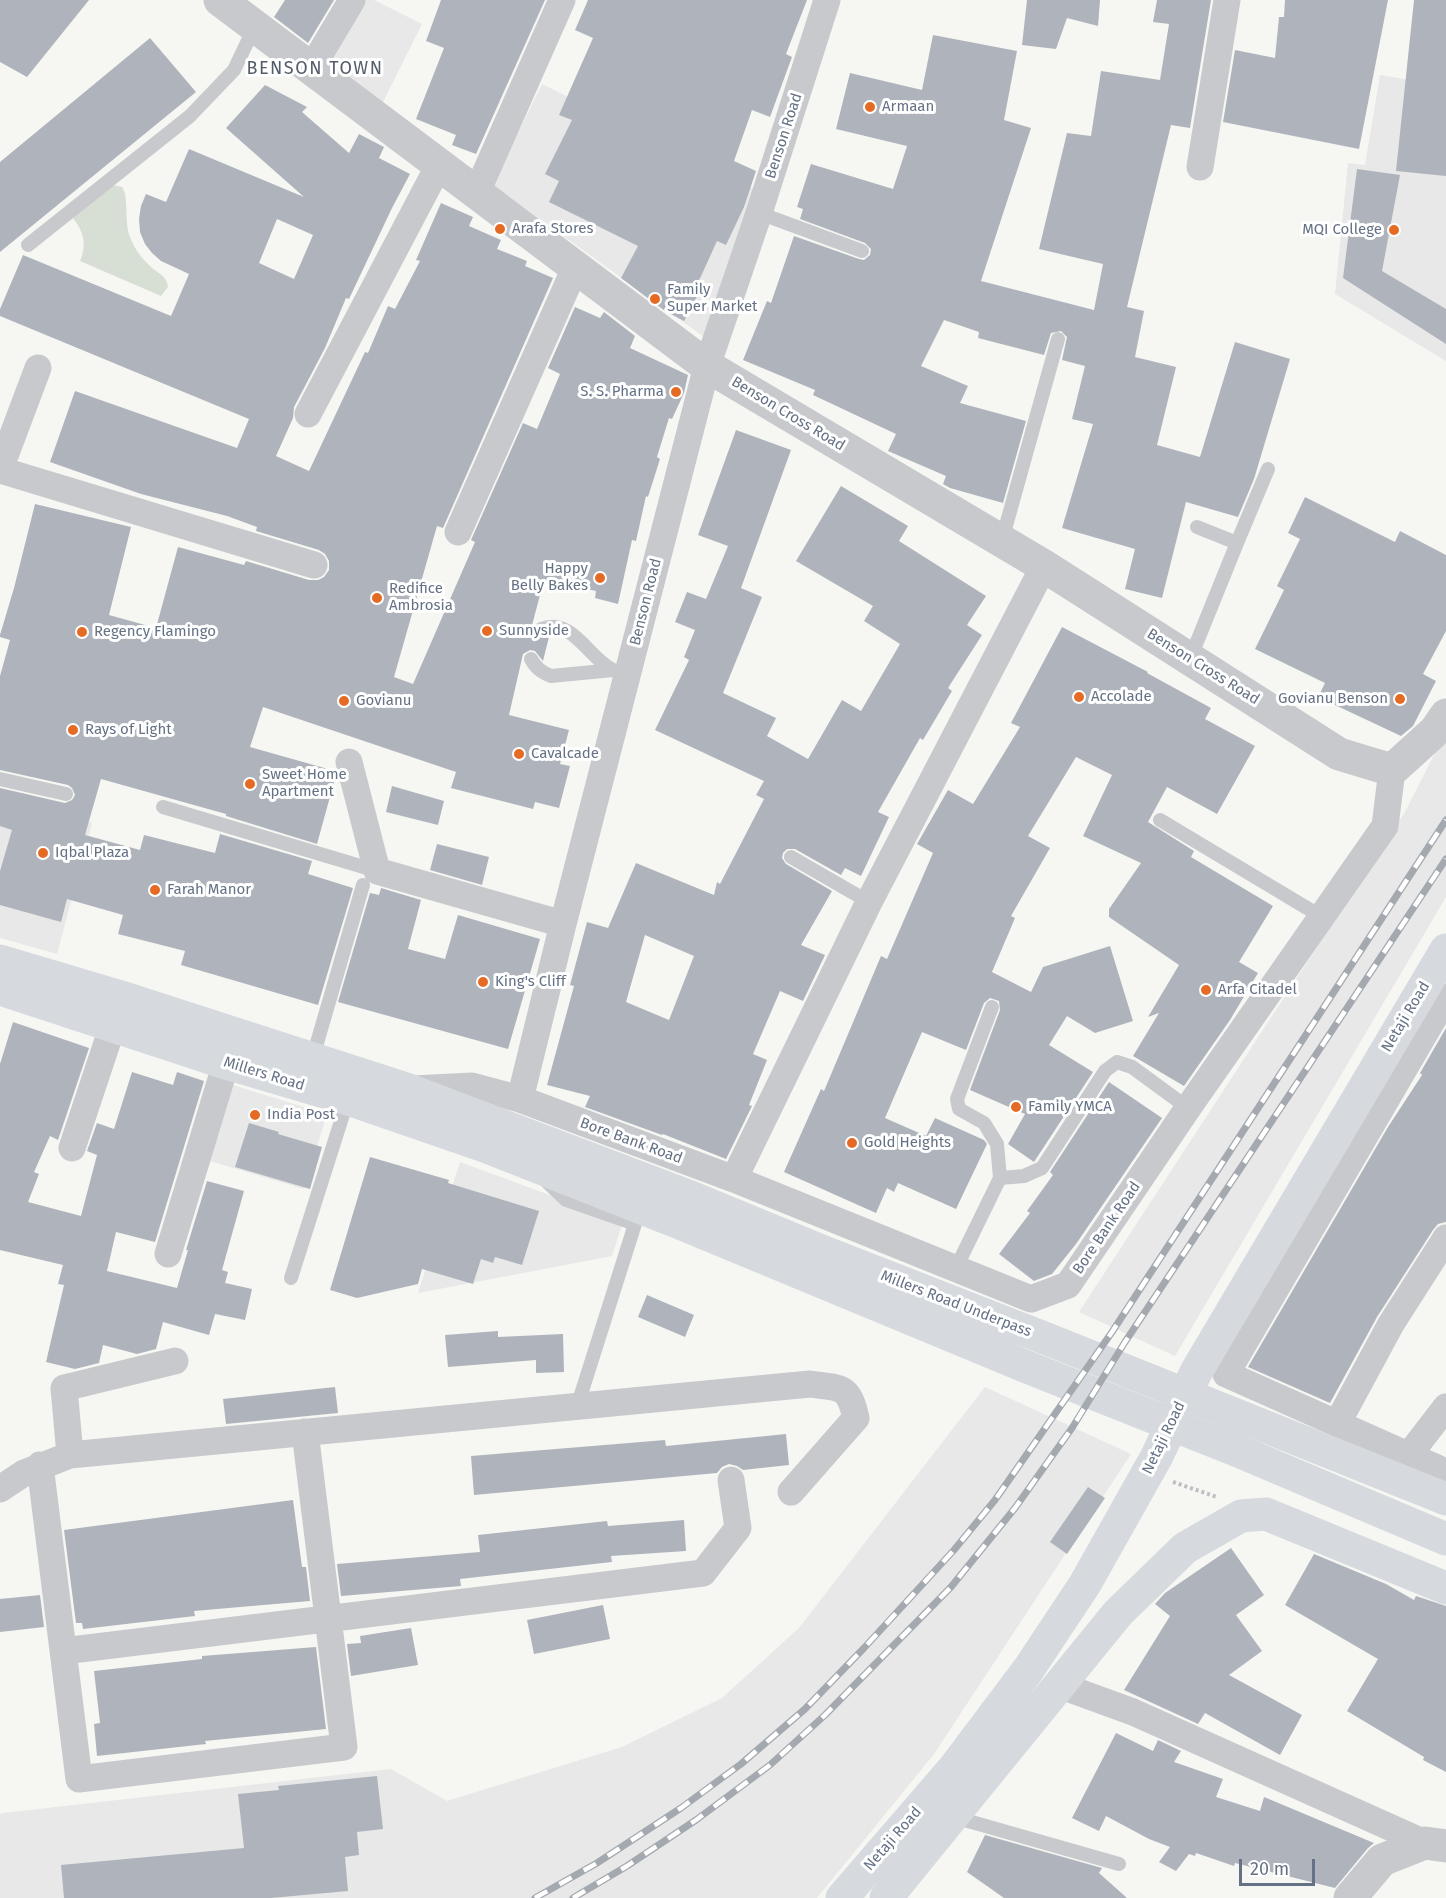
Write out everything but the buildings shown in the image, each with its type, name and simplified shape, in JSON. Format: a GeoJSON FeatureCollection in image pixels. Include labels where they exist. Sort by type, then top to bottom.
{"type":"FeatureCollection","features":[{"type":"Feature","properties":{"kind":"main road","name":"Netaji Road"},"geometry":{"type":"LineString","coordinates":[[842,1898],[955,1767],[1028,1670],[1085,1584],[1152,1466],[1196,1372],[1446,950]]}},
{"type":"Feature","properties":{"kind":"main road","name":"Millers Road"},"geometry":{"type":"LineString","coordinates":[[0,961],[406,1089],[465,1112]]}},
{"type":"Feature","properties":{"kind":"main road","name":"Millers Road"},"geometry":{"type":"LineString","coordinates":[[0,989],[226,1063],[348,1099],[487,1147],[525,1163]]}},
{"type":"Feature","properties":{"kind":"main road","name":"Millers Road Underpass"},"geometry":{"type":"LineString","coordinates":[[465,1112],[693,1198],[1446,1499]]}},
{"type":"Feature","properties":{"kind":"main road","name":"Millers Road Underpass"},"geometry":{"type":"LineString","coordinates":[[525,1163],[703,1233],[1446,1539]]}},
{"type":"Feature","properties":{"kind":"main road","name":"Netaji Road"},"geometry":{"type":"LineString","coordinates":[[886,1898],[1118,1613],[1185,1548],[1241,1516],[1266,1514],[1446,1588]]}},
{"type":"Feature","properties":{"kind":"street","name":"Benson Cross Road"},"geometry":{"type":"LineString","coordinates":[[220,0],[707,366],[1002,540],[1339,753],[1392,770]]}},
{"type":"Feature","properties":{"kind":"street"},"geometry":{"type":"LineString","coordinates":[[311,69],[352,0]]}},
{"type":"Feature","properties":{"kind":"street"},"geometry":{"type":"LineString","coordinates":[[476,194],[562,0]]}},
{"type":"Feature","properties":{"kind":"street","name":"Benson Road"},"geometry":{"type":"LineString","coordinates":[[520,1099],[620,672],[707,366],[827,0]]}},
{"type":"Feature","properties":{"kind":"street"},"geometry":{"type":"LineString","coordinates":[[1200,167],[1227,0]]}},
{"type":"Feature","properties":{"kind":"street"},"geometry":{"type":"LineString","coordinates":[[308,414],[439,165]]}},
{"type":"Feature","properties":{"kind":"street"},"geometry":{"type":"LineString","coordinates":[[458,532],[575,268]]}},
{"type":"Feature","properties":{"kind":"street"},"geometry":{"type":"LineString","coordinates":[[38,368],[0,469],[314,565]]}},
{"type":"Feature","properties":{"kind":"street"},"geometry":{"type":"LineString","coordinates":[[734,1179],[869,902],[1044,566]]}},
{"type":"Feature","properties":{"kind":"street"},"geometry":{"type":"LineString","coordinates":[[1392,770],[1436,731],[1446,715]]}},
{"type":"Feature","properties":{"kind":"street"},"geometry":{"type":"LineString","coordinates":[[349,762],[370,878],[562,924]]}},
{"type":"Feature","properties":{"kind":"street","name":"Bore Bank Road"},"geometry":{"type":"LineString","coordinates":[[520,1099],[734,1179],[1031,1299],[1068,1285],[1188,1108],[1385,826],[1392,770]]}},
{"type":"Feature","properties":{"kind":"street"},"geometry":{"type":"LineString","coordinates":[[1446,997],[1226,1374],[1446,1472]]}},
{"type":"Feature","properties":{"kind":"street"},"geometry":{"type":"LineString","coordinates":[[72,1148],[113,1025]]}},
{"type":"Feature","properties":{"kind":"street"},"geometry":{"type":"LineString","coordinates":[[168,1254],[226,1063]]}},
{"type":"Feature","properties":{"kind":"street"},"geometry":{"type":"LineString","coordinates":[[406,1089],[472,1086],[520,1099]]}},
{"type":"Feature","properties":{"kind":"street"},"geometry":{"type":"LineString","coordinates":[[1337,1424],[1391,1324],[1446,1238]]}},
{"type":"Feature","properties":{"kind":"street"},"geometry":{"type":"LineString","coordinates":[[70,1455],[64,1388],[175,1361]]}},
{"type":"Feature","properties":{"kind":"street"},"geometry":{"type":"LineString","coordinates":[[0,1489],[40,1465],[70,1455],[810,1384],[841,1389],[852,1399],[856,1418],[791,1492]]}},
{"type":"Feature","properties":{"kind":"street"},"geometry":{"type":"LineString","coordinates":[[1409,1455],[1446,1407]]}},
{"type":"Feature","properties":{"kind":"street"},"geometry":{"type":"LineString","coordinates":[[40,1465],[79,1779],[321,1750],[344,1747],[305,1432]]}},
{"type":"Feature","properties":{"kind":"street"},"geometry":{"type":"LineString","coordinates":[[63,1651],[703,1573],[738,1528],[731,1480]]}},
{"type":"Feature","properties":{"kind":"street"},"geometry":{"type":"LineString","coordinates":[[1059,1685],[1134,1712],[1436,1845]]}},
{"type":"Feature","properties":{"kind":"street"},"geometry":{"type":"LineString","coordinates":[[1350,1898],[1382,1860],[1436,1845]]}},
{"type":"Feature","properties":{"kind":"lane"},"geometry":{"type":"LineString","coordinates":[[28,245],[190,116],[234,70],[255,26]]}},
{"type":"Feature","properties":{"kind":"lane"},"geometry":{"type":"LineString","coordinates":[[759,213],[862,251]]}},
{"type":"Feature","properties":{"kind":"lane"},"geometry":{"type":"LineString","coordinates":[[1002,540],[1058,339]]}},
{"type":"Feature","properties":{"kind":"lane"},"geometry":{"type":"LineString","coordinates":[[1191,659],[1268,469]]}},
{"type":"Feature","properties":{"kind":"lane"},"geometry":{"type":"LineString","coordinates":[[1197,527],[1237,543]]}},
{"type":"Feature","properties":{"kind":"lane"},"geometry":{"type":"LineString","coordinates":[[542,629],[549,626],[565,628],[620,672]]}},
{"type":"Feature","properties":{"kind":"lane"},"geometry":{"type":"LineString","coordinates":[[531,659],[535,667],[550,676],[620,672]]}},
{"type":"Feature","properties":{"kind":"lane"},"geometry":{"type":"LineString","coordinates":[[0,779],[66,794]]}},
{"type":"Feature","properties":{"kind":"lane"},"geometry":{"type":"LineString","coordinates":[[163,807],[370,878],[312,1060]]}},
{"type":"Feature","properties":{"kind":"lane"},"geometry":{"type":"LineString","coordinates":[[1160,820],[1322,916]]}},
{"type":"Feature","properties":{"kind":"lane"},"geometry":{"type":"LineString","coordinates":[[791,857],[869,902]]}},
{"type":"Feature","properties":{"kind":"lane"},"geometry":{"type":"LineString","coordinates":[[956,1268],[1000,1178],[997,1144],[984,1123],[959,1109],[957,1099],[992,1007]]}},
{"type":"Feature","properties":{"kind":"lane"},"geometry":{"type":"LineString","coordinates":[[1000,1178],[1024,1176],[1042,1168],[1105,1071],[1117,1062],[1132,1067],[1188,1108]]}},
{"type":"Feature","properties":{"kind":"lane"},"geometry":{"type":"LineString","coordinates":[[291,1278],[348,1099]]}},
{"type":"Feature","properties":{"kind":"lane"},"geometry":{"type":"LineString","coordinates":[[525,1163],[566,1200],[635,1224],[577,1407]]}},
{"type":"Feature","properties":{"kind":"lane"},"geometry":{"type":"LineString","coordinates":[[952,1816],[1119,1864]]}},
{"type":"Feature","properties":{"kind":"path"},"geometry":{"type":"LineString","coordinates":[[1152,1466],[1178,1483],[1222,1498]]}},
{"type":"Feature","properties":{"kind":"shaded area"},"geometry":{"type":"Polygon","coordinates":[[[359,0],[374,0],[422,24],[382,104],[328,65],[359,0]]]}},
{"type":"Feature","properties":{"kind":"shaded area","name":"MQI College"},"geometry":{"type":"Polygon","coordinates":[[[1380,75],[1446,86],[1446,361],[1335,294],[1348,163],[1365,165],[1380,75]]]}},
{"type":"Feature","properties":{"kind":"shaded area"},"geometry":{"type":"Polygon","coordinates":[[[542,84],[758,191],[707,339],[492,185],[542,84]]]}},
{"type":"Feature","properties":{"kind":"shaded area"},"geometry":{"type":"Polygon","coordinates":[[[113,185],[122,187],[124,191],[128,231],[134,245],[144,260],[166,280],[168,287],[161,296],[80,261],[83,239],[80,228],[73,218],[113,185]]]}},
{"type":"Feature","properties":{"kind":"shaded area"},"geometry":{"type":"Polygon","coordinates":[[[1446,731],[1446,897],[1175,1356],[1079,1312],[1405,812],[1446,731]]]}},
{"type":"Feature","properties":{"kind":"shaded area","name":"Iqbal Plaza"},"geometry":{"type":"Polygon","coordinates":[[[0,797],[92,823],[57,954],[0,938],[0,797]]]}},
{"type":"Feature","properties":{"kind":"shaded area"},"geometry":{"type":"Polygon","coordinates":[[[226,1083],[327,1114],[304,1189],[203,1159],[226,1083]]]}},
{"type":"Feature","properties":{"kind":"shaded area"},"geometry":{"type":"Polygon","coordinates":[[[460,1162],[623,1222],[612,1256],[418,1293],[460,1162]]]}},
{"type":"Feature","properties":{"kind":"shaded area"},"geometry":{"type":"Polygon","coordinates":[[[985,1387],[1131,1454],[934,1754],[817,1898],[0,1898],[0,1814],[3,1813],[391,1769],[447,1801],[622,1747],[722,1698],[799,1628],[985,1387]]]}},
{"type":"Feature","properties":{"kind":"railway"},"geometry":{"type":"LineString","coordinates":[[535,1898],[597,1863],[681,1808],[741,1764],[805,1709],[954,1550],[995,1500],[1112,1332],[1446,820]]}},
{"type":"Feature","properties":{"kind":"railway"},"geometry":{"type":"LineString","coordinates":[[573,1898],[627,1866],[696,1820],[770,1765],[825,1715],[951,1587],[1015,1508],[1072,1428],[1125,1342],[1446,859]]}},
{"type":"Feature","properties":{"kind":"place","name":"Armaan"},"geometry":{"type":"Point","coordinates":[870,107]}},
{"type":"Feature","properties":{"kind":"place","name":"Arafa Stores"},"geometry":{"type":"Point","coordinates":[500,229]}},
{"type":"Feature","properties":{"kind":"place","name":"MQI College"},"geometry":{"type":"Point","coordinates":[1394,230]}},
{"type":"Feature","properties":{"kind":"place","name":"Family Super Market"},"geometry":{"type":"Point","coordinates":[655,299]}},
{"type":"Feature","properties":{"kind":"place","name":"S. S. Pharma"},"geometry":{"type":"Point","coordinates":[676,392]}},
{"type":"Feature","properties":{"kind":"place","name":"Happy Belly Bakes"},"geometry":{"type":"Point","coordinates":[600,578]}},
{"type":"Feature","properties":{"kind":"place","name":"Redifice Ambrosia"},"geometry":{"type":"Point","coordinates":[377,598]}},
{"type":"Feature","properties":{"kind":"place","name":"Sunnyside"},"geometry":{"type":"Point","coordinates":[487,631]}},
{"type":"Feature","properties":{"kind":"place","name":"Regency Flamingo"},"geometry":{"type":"Point","coordinates":[82,632]}},
{"type":"Feature","properties":{"kind":"place","name":"Accolade"},"geometry":{"type":"Point","coordinates":[1079,697]}},
{"type":"Feature","properties":{"kind":"place","name":"Govianu Benson"},"geometry":{"type":"Point","coordinates":[1400,699]}},
{"type":"Feature","properties":{"kind":"place","name":"Govianu"},"geometry":{"type":"Point","coordinates":[344,701]}},
{"type":"Feature","properties":{"kind":"place","name":"Rays of Light"},"geometry":{"type":"Point","coordinates":[73,730]}},
{"type":"Feature","properties":{"kind":"place","name":"Cavalcade"},"geometry":{"type":"Point","coordinates":[519,754]}},
{"type":"Feature","properties":{"kind":"place","name":"Sweet Home Apartment"},"geometry":{"type":"Point","coordinates":[250,784]}},
{"type":"Feature","properties":{"kind":"place","name":"Iqbal Plaza"},"geometry":{"type":"Point","coordinates":[43,853]}},
{"type":"Feature","properties":{"kind":"place","name":"Farah Manor"},"geometry":{"type":"Point","coordinates":[155,890]}},
{"type":"Feature","properties":{"kind":"place","name":"King's Cliff"},"geometry":{"type":"Point","coordinates":[483,982]}},
{"type":"Feature","properties":{"kind":"place","name":"Arfa Citadel"},"geometry":{"type":"Point","coordinates":[1206,990]}},
{"type":"Feature","properties":{"kind":"place","name":"Family YMCA"},"geometry":{"type":"Point","coordinates":[1016,1107]}},
{"type":"Feature","properties":{"kind":"place","name":"India Post"},"geometry":{"type":"Point","coordinates":[255,1115]}},
{"type":"Feature","properties":{"kind":"place","name":"Gold Heights"},"geometry":{"type":"Point","coordinates":[852,1143]}},
{"type":"Feature","properties":{"kind":"district","name":"BENSON TOWN"},"geometry":{"type":"Point","coordinates":[315,69]}}]}
